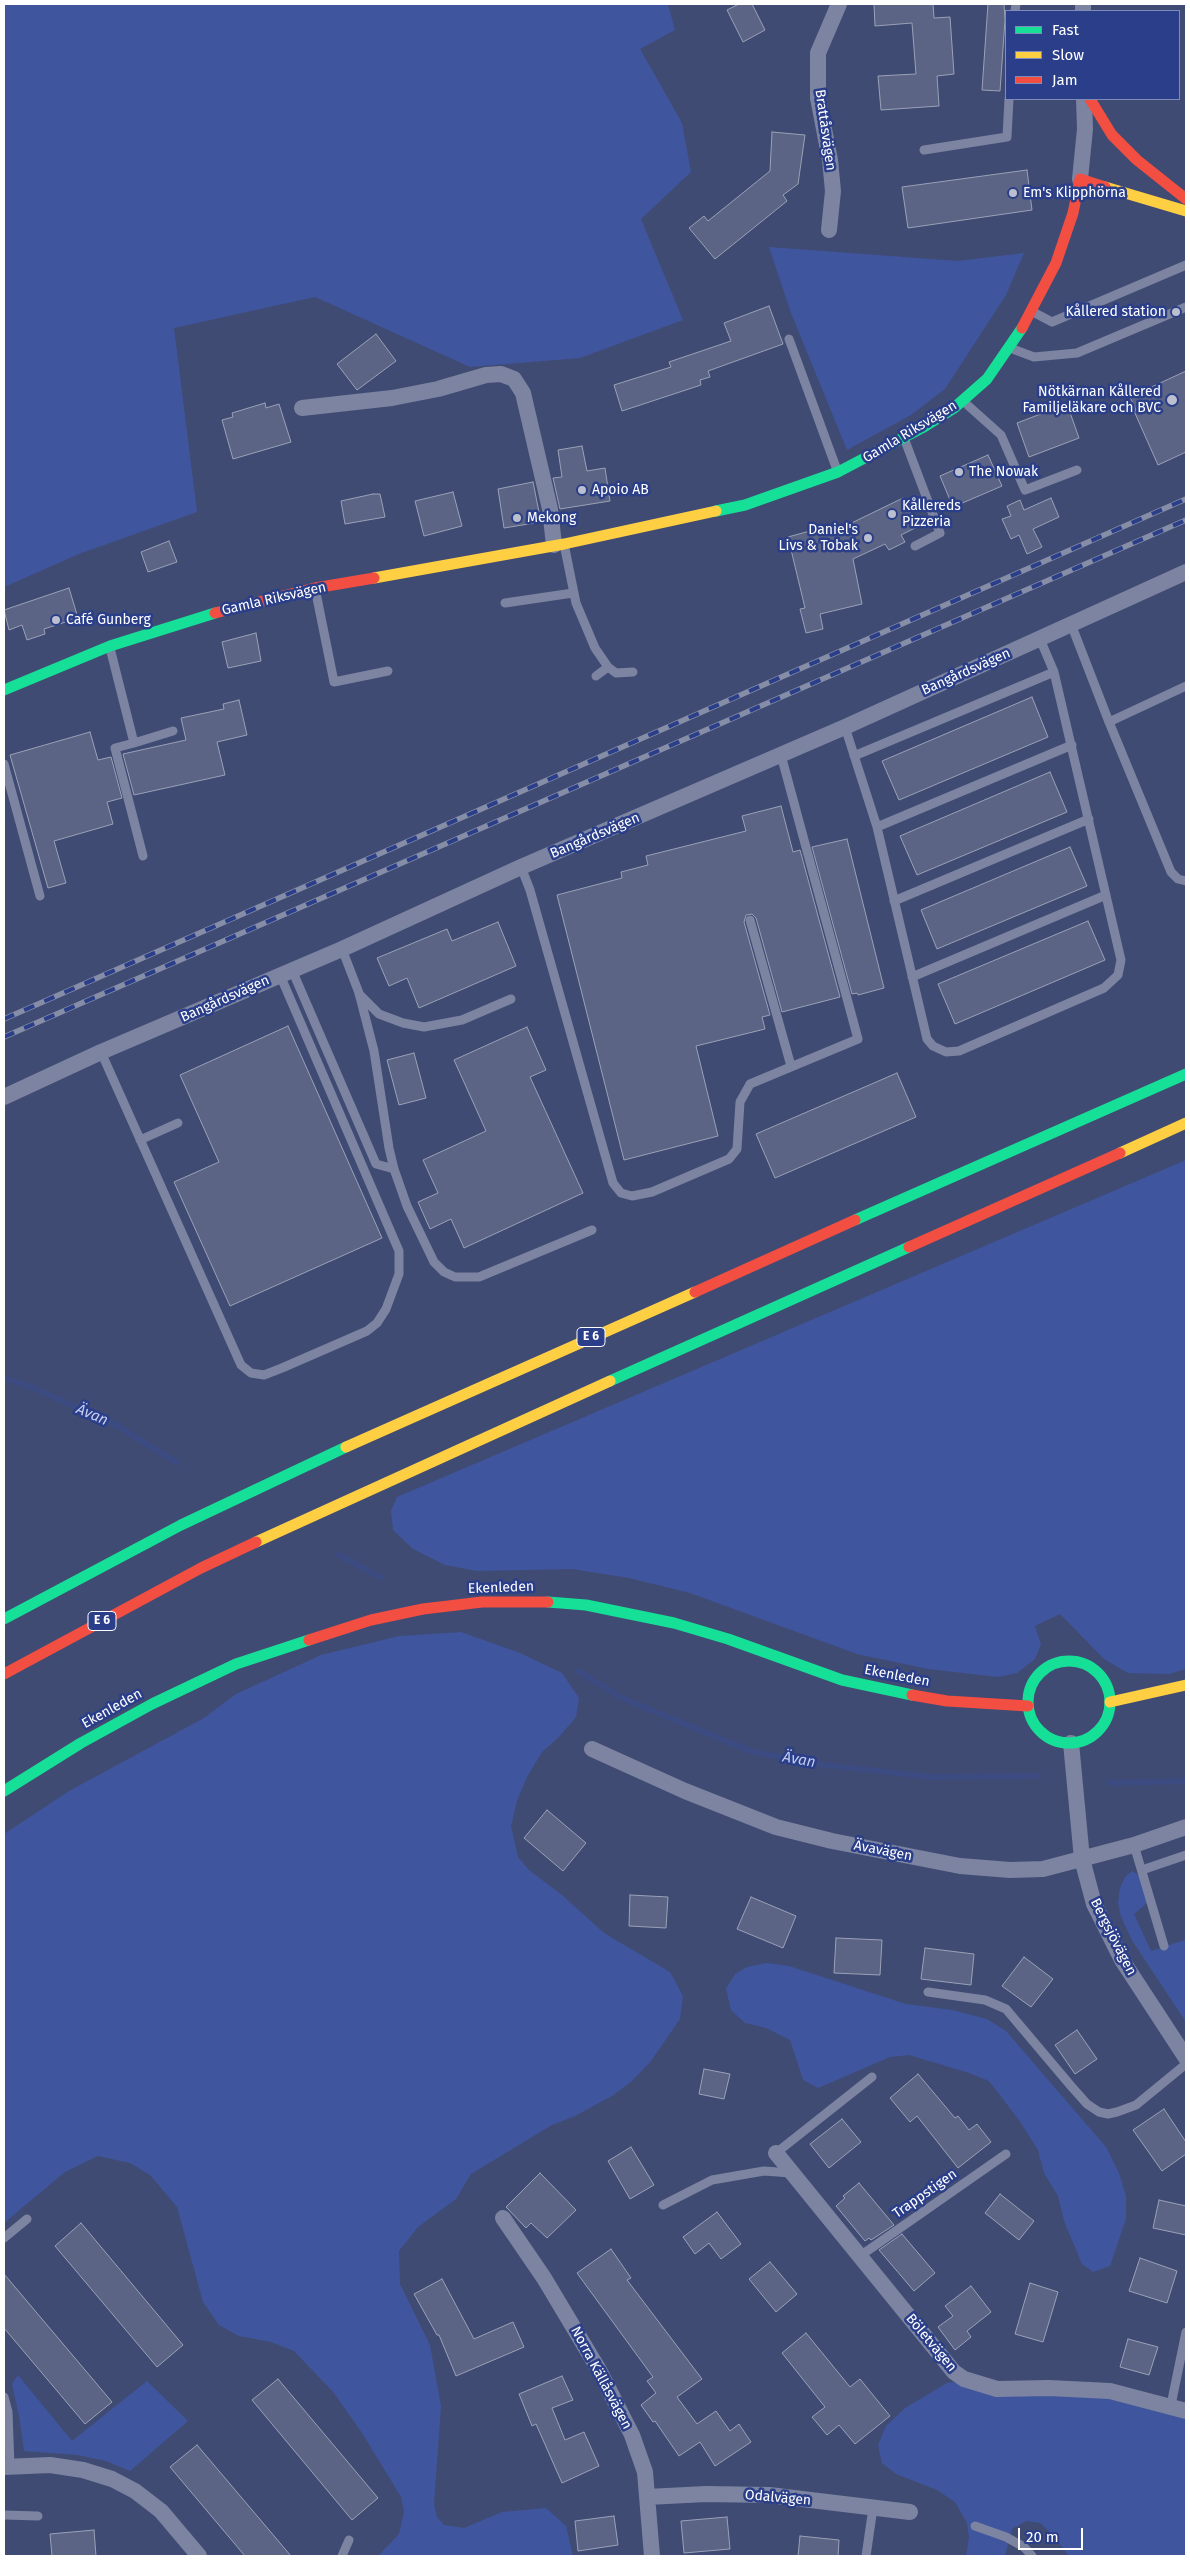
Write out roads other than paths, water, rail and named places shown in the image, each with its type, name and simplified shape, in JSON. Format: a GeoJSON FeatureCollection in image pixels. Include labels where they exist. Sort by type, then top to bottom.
{"type":"FeatureCollection","features":[{"type":"Feature","properties":{"kind":"main road"},"geometry":{"type":"LineString","coordinates":[[1091,100],[1112,135],[1137,160],[1186,199]]}},
{"type":"Feature","properties":{"kind":"main road"},"geometry":{"type":"LineString","coordinates":[[1080,179],[1186,211]]}},
{"type":"Feature","properties":{"kind":"main road","name":"Gamla Riksvägen"},"geometry":{"type":"LineString","coordinates":[[4,690],[110,646],[199,617],[315,588],[559,545],[746,505],[838,472],[904,438],[963,400],[987,379],[1010,348],[1032,312],[1056,263],[1073,213],[1080,179]]}},
{"type":"Feature","properties":{"kind":"main road","name":"E 6"},"geometry":{"type":"LineString","coordinates":[[4,1618],[181,1525],[371,1434],[1186,1074]]}},
{"type":"Feature","properties":{"kind":"main road","name":"E 6"},"geometry":{"type":"LineString","coordinates":[[4,1674],[201,1568],[368,1490],[1186,1124]]}},
{"type":"Feature","properties":{"kind":"main road","name":"Ekenleden"},"geometry":{"type":"LineString","coordinates":[[4,1791],[81,1743],[152,1704],[236,1664],[321,1634],[371,1620],[423,1609],[482,1602],[529,1600],[586,1605],[674,1623],[728,1639],[814,1671],[890,1692],[947,1701],[1028,1706]]}},
{"type":"Feature","properties":{"kind":"main road"},"geometry":{"type":"LineString","coordinates":[[1075,1661],[1096,1670],[1109,1690],[1110,1702],[1105,1722],[1091,1737],[1071,1743],[1062,1743],[1045,1736],[1033,1723],[1028,1706],[1028,1693],[1037,1676],[1051,1664],[1075,1661]]}},
{"type":"Feature","properties":{"kind":"main road"},"geometry":{"type":"LineString","coordinates":[[1110,1702],[1186,1685]]}},
{"type":"Feature","properties":{"kind":"street","name":"Brattåsvägen"},"geometry":{"type":"LineString","coordinates":[[829,230],[833,191],[830,160],[818,98],[818,53],[830,20],[839,4]]}},
{"type":"Feature","properties":{"kind":"street"},"geometry":{"type":"LineString","coordinates":[[1080,179],[1085,129],[1084,100]]}},
{"type":"Feature","properties":{"kind":"street"},"geometry":{"type":"LineString","coordinates":[[302,408],[392,398],[438,389],[486,375],[501,374],[514,379],[523,394],[559,545]]}},
{"type":"Feature","properties":{"kind":"street","name":"Bangårdsvägen"},"geometry":{"type":"LineString","coordinates":[[4,1097],[101,1052],[342,949],[521,867],[845,727],[1186,572]]}},
{"type":"Feature","properties":{"kind":"street","name":"Bergsjövägen"},"geometry":{"type":"LineString","coordinates":[[1071,1743],[1082,1859],[1094,1904],[1122,1960],[1186,2058]]}},
{"type":"Feature","properties":{"kind":"street","name":"Ävavägen"},"geometry":{"type":"LineString","coordinates":[[592,1749],[776,1827],[832,1841],[960,1866],[1010,1870],[1043,1869],[1134,1845],[1186,1828]]}},
{"type":"Feature","properties":{"kind":"street","name":"Böletvägen"},"geometry":{"type":"LineString","coordinates":[[776,2153],[954,2372],[964,2379],[997,2389],[1049,2388],[1110,2391],[1178,2408]]}},
{"type":"Feature","properties":{"kind":"street","name":"Norra Källåsvägen"},"geometry":{"type":"LineString","coordinates":[[503,2218],[544,2278],[599,2370],[632,2435],[645,2472],[652,2556]]}},
{"type":"Feature","properties":{"kind":"street"},"geometry":{"type":"LineString","coordinates":[[7,2467],[50,2465],[83,2470],[112,2479],[135,2491],[161,2511],[198,2556]]}},
{"type":"Feature","properties":{"kind":"street","name":"Odalvägen"},"geometry":{"type":"LineString","coordinates":[[647,2497],[706,2494],[769,2495],[910,2512]]}},
{"type":"Feature","properties":{"kind":"lane"},"geometry":{"type":"LineString","coordinates":[[924,150],[1007,137],[1010,100]]}},
{"type":"Feature","properties":{"kind":"lane"},"geometry":{"type":"LineString","coordinates":[[1032,312],[1052,322],[1186,265]]}},
{"type":"Feature","properties":{"kind":"lane"},"geometry":{"type":"LineString","coordinates":[[1010,348],[1034,357],[1078,353],[1186,306]]}},
{"type":"Feature","properties":{"kind":"lane"},"geometry":{"type":"LineString","coordinates":[[789,339],[838,472]]}},
{"type":"Feature","properties":{"kind":"lane"},"geometry":{"type":"LineString","coordinates":[[963,400],[1001,435],[1024,490],[1077,470]]}},
{"type":"Feature","properties":{"kind":"lane"},"geometry":{"type":"LineString","coordinates":[[904,438],[940,533],[915,546]]}},
{"type":"Feature","properties":{"kind":"lane"},"geometry":{"type":"LineString","coordinates":[[559,545],[573,593],[589,635],[608,667],[616,673],[633,672]]}},
{"type":"Feature","properties":{"kind":"lane"},"geometry":{"type":"LineString","coordinates":[[315,588],[334,682],[388,671]]}},
{"type":"Feature","properties":{"kind":"lane"},"geometry":{"type":"LineString","coordinates":[[505,602],[573,593]]}},
{"type":"Feature","properties":{"kind":"lane"},"geometry":{"type":"LineString","coordinates":[[1071,624],[1170,872],[1178,879],[1186,881]]}},
{"type":"Feature","properties":{"kind":"lane"},"geometry":{"type":"LineString","coordinates":[[845,727],[877,827],[926,1039],[933,1046],[946,1052],[959,1051],[1104,988],[1118,975],[1121,960],[1054,672],[1040,639]]}},
{"type":"Feature","properties":{"kind":"lane"},"geometry":{"type":"LineString","coordinates":[[110,646],[134,743]]}},
{"type":"Feature","properties":{"kind":"lane"},"geometry":{"type":"LineString","coordinates":[[596,676],[608,667]]}},
{"type":"Feature","properties":{"kind":"lane"},"geometry":{"type":"LineString","coordinates":[[854,756],[1054,672]]}},
{"type":"Feature","properties":{"kind":"lane"},"geometry":{"type":"LineString","coordinates":[[1109,722],[1186,686]]}},
{"type":"Feature","properties":{"kind":"lane"},"geometry":{"type":"LineString","coordinates":[[143,856],[115,748],[173,731]]}},
{"type":"Feature","properties":{"kind":"lane"},"geometry":{"type":"LineString","coordinates":[[877,827],[1072,745]]}},
{"type":"Feature","properties":{"kind":"lane"},"geometry":{"type":"LineString","coordinates":[[521,867],[613,1183],[621,1193],[632,1196],[652,1192],[729,1160],[737,1150],[740,1102],[750,1084],[858,1039],[781,755]]}},
{"type":"Feature","properties":{"kind":"lane"},"geometry":{"type":"LineString","coordinates":[[4,764],[40,896]]}},
{"type":"Feature","properties":{"kind":"lane"},"geometry":{"type":"LineString","coordinates":[[894,901],[1089,819]]}},
{"type":"Feature","properties":{"kind":"lane"},"geometry":{"type":"LineString","coordinates":[[912,977],[1106,895]]}},
{"type":"Feature","properties":{"kind":"lane"},"geometry":{"type":"LineString","coordinates":[[750,920],[791,1066]]}},
{"type":"Feature","properties":{"kind":"lane"},"geometry":{"type":"LineString","coordinates":[[342,949],[359,993],[374,1051],[388,1148],[394,1169],[407,1206],[427,1251],[444,1272],[455,1276],[479,1277],[592,1230]]}},
{"type":"Feature","properties":{"kind":"lane"},"geometry":{"type":"LineString","coordinates":[[101,1052],[241,1365],[251,1373],[264,1375],[282,1368],[367,1331],[377,1324],[386,1309],[399,1274],[399,1251],[286,972]]}},
{"type":"Feature","properties":{"kind":"lane"},"geometry":{"type":"LineString","coordinates":[[286,972],[376,1164],[394,1169]]}},
{"type":"Feature","properties":{"kind":"lane"},"geometry":{"type":"LineString","coordinates":[[359,993],[379,1014],[403,1023],[424,1027],[440,1026],[462,1020],[511,999]]}},
{"type":"Feature","properties":{"kind":"lane"},"geometry":{"type":"LineString","coordinates":[[140,1140],[178,1123]]}},
{"type":"Feature","properties":{"kind":"lane"},"geometry":{"type":"LineString","coordinates":[[1134,1845],[1164,1946]]}},
{"type":"Feature","properties":{"kind":"lane"},"geometry":{"type":"LineString","coordinates":[[1142,1870],[1186,1855]]}},
{"type":"Feature","properties":{"kind":"lane"},"geometry":{"type":"LineString","coordinates":[[928,1992],[985,2000],[1006,2009],[1088,2104],[1099,2112],[1108,2114],[1136,2105],[1186,2064]]}},
{"type":"Feature","properties":{"kind":"lane"},"geometry":{"type":"LineString","coordinates":[[776,2153],[872,2077]]}},
{"type":"Feature","properties":{"kind":"lane","name":"Trappstigen"},"geometry":{"type":"LineString","coordinates":[[860,2256],[1006,2154]]}},
{"type":"Feature","properties":{"kind":"lane"},"geometry":{"type":"LineString","coordinates":[[663,2205],[712,2180],[764,2170],[793,2173]]}},
{"type":"Feature","properties":{"kind":"lane"},"geometry":{"type":"LineString","coordinates":[[4,2238],[27,2219]]}},
{"type":"Feature","properties":{"kind":"lane"},"geometry":{"type":"LineString","coordinates":[[1178,2408],[1186,2332]]}},
{"type":"Feature","properties":{"kind":"lane"},"geometry":{"type":"LineString","coordinates":[[4,2397],[8,2412],[7,2467]]}},
{"type":"Feature","properties":{"kind":"lane"},"geometry":{"type":"LineString","coordinates":[[866,2556],[873,2508]]}},
{"type":"Feature","properties":{"kind":"lane"},"geometry":{"type":"LineString","coordinates":[[4,2515],[38,2516]]}},
{"type":"Feature","properties":{"kind":"lane"},"geometry":{"type":"LineString","coordinates":[[975,2526],[1006,2537],[1024,2547],[1032,2556]]}},
{"type":"Feature","properties":{"kind":"lane"},"geometry":{"type":"LineString","coordinates":[[342,2556],[349,2540]]}},
{"type":"Feature","properties":{"kind":"waterway","name":"Ävan"},"geometry":{"type":"LineString","coordinates":[[4,1378],[34,1388],[116,1425],[176,1462]]}},
{"type":"Feature","properties":{"kind":"waterway","name":"Ävan"},"geometry":{"type":"LineString","coordinates":[[339,1555],[380,1577]]}},
{"type":"Feature","properties":{"kind":"waterway","name":"Ävan"},"geometry":{"type":"LineString","coordinates":[[578,1671],[622,1698],[750,1751],[816,1764],[931,1777],[1038,1776]]}},
{"type":"Feature","properties":{"kind":"waterway","name":"Ävan"},"geometry":{"type":"LineString","coordinates":[[1109,1783],[1186,1781]]}},
{"type":"Feature","properties":{"kind":"railway"},"geometry":{"type":"LineString","coordinates":[[4,1019],[1186,499]]}},
{"type":"Feature","properties":{"kind":"railway"},"geometry":{"type":"LineString","coordinates":[[4,1037],[1186,520]]}},
{"type":"Feature","properties":{"kind":"place","name":"Em's Klipphörna"},"geometry":{"type":"Point","coordinates":[1013,193]}},
{"type":"Feature","properties":{"kind":"place","name":"Kållered station"},"geometry":{"type":"Point","coordinates":[1176,312]}},
{"type":"Feature","properties":{"kind":"place","name":"Nötkärnan Kållered Familjeläkare och BVC"},"geometry":{"type":"Point","coordinates":[1172,400]}},
{"type":"Feature","properties":{"kind":"place","name":"The Nowak"},"geometry":{"type":"Point","coordinates":[959,472]}},
{"type":"Feature","properties":{"kind":"place","name":"Apoio AB"},"geometry":{"type":"Point","coordinates":[582,490]}},
{"type":"Feature","properties":{"kind":"place","name":"Kållereds Pizzeria"},"geometry":{"type":"Point","coordinates":[892,514]}},
{"type":"Feature","properties":{"kind":"place","name":"Mekong"},"geometry":{"type":"Point","coordinates":[517,518]}},
{"type":"Feature","properties":{"kind":"place","name":"Daniel's Livs & Tobak"},"geometry":{"type":"Point","coordinates":[868,538]}},
{"type":"Feature","properties":{"kind":"place","name":"Café Gunberg"},"geometry":{"type":"Point","coordinates":[56,620]}}]}
